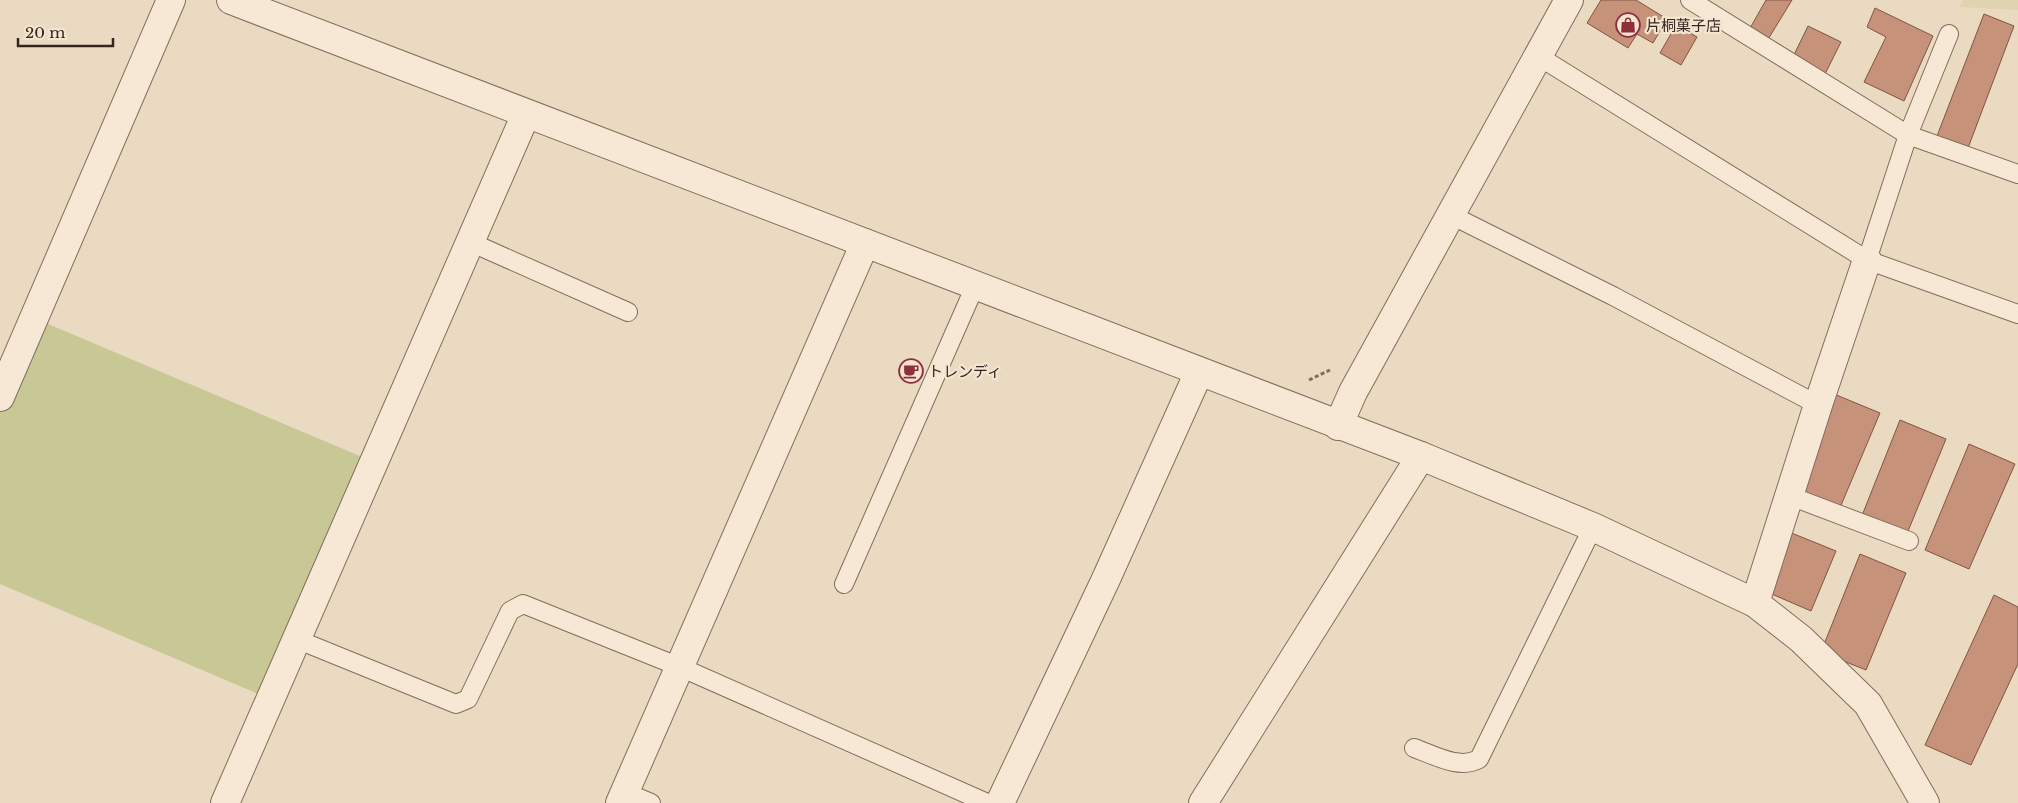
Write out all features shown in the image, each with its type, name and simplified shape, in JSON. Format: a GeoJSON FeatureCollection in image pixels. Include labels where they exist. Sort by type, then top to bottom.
{"type":"FeatureCollection","features":[{"type":"Feature","properties":{"kind":"street"},"geometry":{"type":"LineString","coordinates":[[0,397],[171,0]]}},
{"type":"Feature","properties":{"kind":"street"},"geometry":{"type":"LineString","coordinates":[[231,0],[1338,426],[1421,456],[1594,527],[1756,603],[1801,639],[1868,704],[1925,803]]}},
{"type":"Feature","properties":{"kind":"street"},"geometry":{"type":"LineString","coordinates":[[1338,426],[1354,392],[1568,0]]}},
{"type":"Feature","properties":{"kind":"street"},"geometry":{"type":"LineString","coordinates":[[225,803],[526,114]]}},
{"type":"Feature","properties":{"kind":"street"},"geometry":{"type":"LineString","coordinates":[[623,797],[865,243]]}},
{"type":"Feature","properties":{"kind":"street"},"geometry":{"type":"LineString","coordinates":[[1756,603],[1818,406],[1867,260]]}},
{"type":"Feature","properties":{"kind":"street"},"geometry":{"type":"LineString","coordinates":[[1000,803],[1106,579],[1199,372]]}},
{"type":"Feature","properties":{"kind":"street"},"geometry":{"type":"LineString","coordinates":[[1203,803],[1421,456]]}},
{"type":"Feature","properties":{"kind":"lane"},"geometry":{"type":"LineString","coordinates":[[1690,0],[1908,135],[2018,174]]}},
{"type":"Feature","properties":{"kind":"lane"},"geometry":{"type":"LineString","coordinates":[[1867,260],[1908,135],[1949,34]]}},
{"type":"Feature","properties":{"kind":"lane"},"geometry":{"type":"LineString","coordinates":[[1538,56],[1867,260],[2018,314]]}},
{"type":"Feature","properties":{"kind":"lane"},"geometry":{"type":"LineString","coordinates":[[1451,215],[1613,296],[1818,406]]}},
{"type":"Feature","properties":{"kind":"lane"},"geometry":{"type":"LineString","coordinates":[[470,242],[628,312]]}},
{"type":"Feature","properties":{"kind":"lane"},"geometry":{"type":"LineString","coordinates":[[844,584],[975,286]]}},
{"type":"Feature","properties":{"kind":"lane"},"geometry":{"type":"LineString","coordinates":[[1790,496],[1909,541]]}},
{"type":"Feature","properties":{"kind":"lane"},"geometry":{"type":"LineString","coordinates":[[1414,748],[1458,764],[1470,764],[1479,759],[1594,527]]}},
{"type":"Feature","properties":{"kind":"lane"},"geometry":{"type":"LineString","coordinates":[[296,639],[456,704],[468,699],[510,611],[523,604],[680,667],[988,803]]}},
{"type":"Feature","properties":{"kind":"lane"},"geometry":{"type":"LineString","coordinates":[[623,797],[650,803]]}},
{"type":"Feature","properties":{"kind":"path"},"geometry":{"type":"LineString","coordinates":[[1305,381],[1325,373],[1333,367]]}},
{"type":"Feature","properties":{"kind":"shaded area"},"geometry":{"type":"Polygon","coordinates":[[[1963,0],[2018,0],[2018,10],[1960,7],[1963,0]]]}},
{"type":"Feature","properties":{"kind":"green space"},"geometry":{"type":"Polygon","coordinates":[[[34,318],[374,462],[270,699],[0,584],[0,397],[34,318]]]}},
{"type":"Feature","properties":{"kind":"building"},"geometry":{"type":"Polygon","coordinates":[[[1601,0],[1636,0],[1667,19],[1653,43],[1637,34],[1628,48],[1587,23],[1601,0]]]}},
{"type":"Feature","properties":{"kind":"building"},"geometry":{"type":"Polygon","coordinates":[[[1766,0],[1792,0],[1767,41],[1749,30],[1766,0]]]}},
{"type":"Feature","properties":{"kind":"building"},"geometry":{"type":"Polygon","coordinates":[[[1875,8],[1933,36],[1904,101],[1864,82],[1886,37],[1867,27],[1875,8]]]}},
{"type":"Feature","properties":{"kind":"building"},"geometry":{"type":"Polygon","coordinates":[[[1984,14],[2014,26],[1968,148],[1937,136],[1984,14]]]}},
{"type":"Feature","properties":{"kind":"building"},"geometry":{"type":"Polygon","coordinates":[[[1676,25],[1697,37],[1681,65],[1660,53],[1676,25]]]}},
{"type":"Feature","properties":{"kind":"building"},"geometry":{"type":"Polygon","coordinates":[[[1808,26],[1841,42],[1823,78],[1791,61],[1808,26]]]}},
{"type":"Feature","properties":{"kind":"building"},"geometry":{"type":"Polygon","coordinates":[[[1834,394],[1880,413],[1839,510],[1795,492],[1834,394]]]}},
{"type":"Feature","properties":{"kind":"building"},"geometry":{"type":"Polygon","coordinates":[[[1900,420],[1946,439],[1906,536],[1861,518],[1900,420]]]}},
{"type":"Feature","properties":{"kind":"building"},"geometry":{"type":"Polygon","coordinates":[[[1969,444],[2015,464],[1969,569],[1925,550],[1969,444]]]}},
{"type":"Feature","properties":{"kind":"building"},"geometry":{"type":"Polygon","coordinates":[[[1789,532],[1836,551],[1811,611],[1767,592],[1789,532]]]}},
{"type":"Feature","properties":{"kind":"building"},"geometry":{"type":"Polygon","coordinates":[[[1860,554],[1906,573],[1866,670],[1821,652],[1860,554]]]}},
{"type":"Feature","properties":{"kind":"building"},"geometry":{"type":"Polygon","coordinates":[[[1994,595],[2018,607],[2018,664],[1971,765],[1925,745],[1994,595]]]}},
{"type":"Feature","properties":{"kind":"place","name":"片桐菓子店"},"geometry":{"type":"Point","coordinates":[1628,25]}},
{"type":"Feature","properties":{"kind":"place","name":"トレンディ"},"geometry":{"type":"Point","coordinates":[911,371]}}]}
